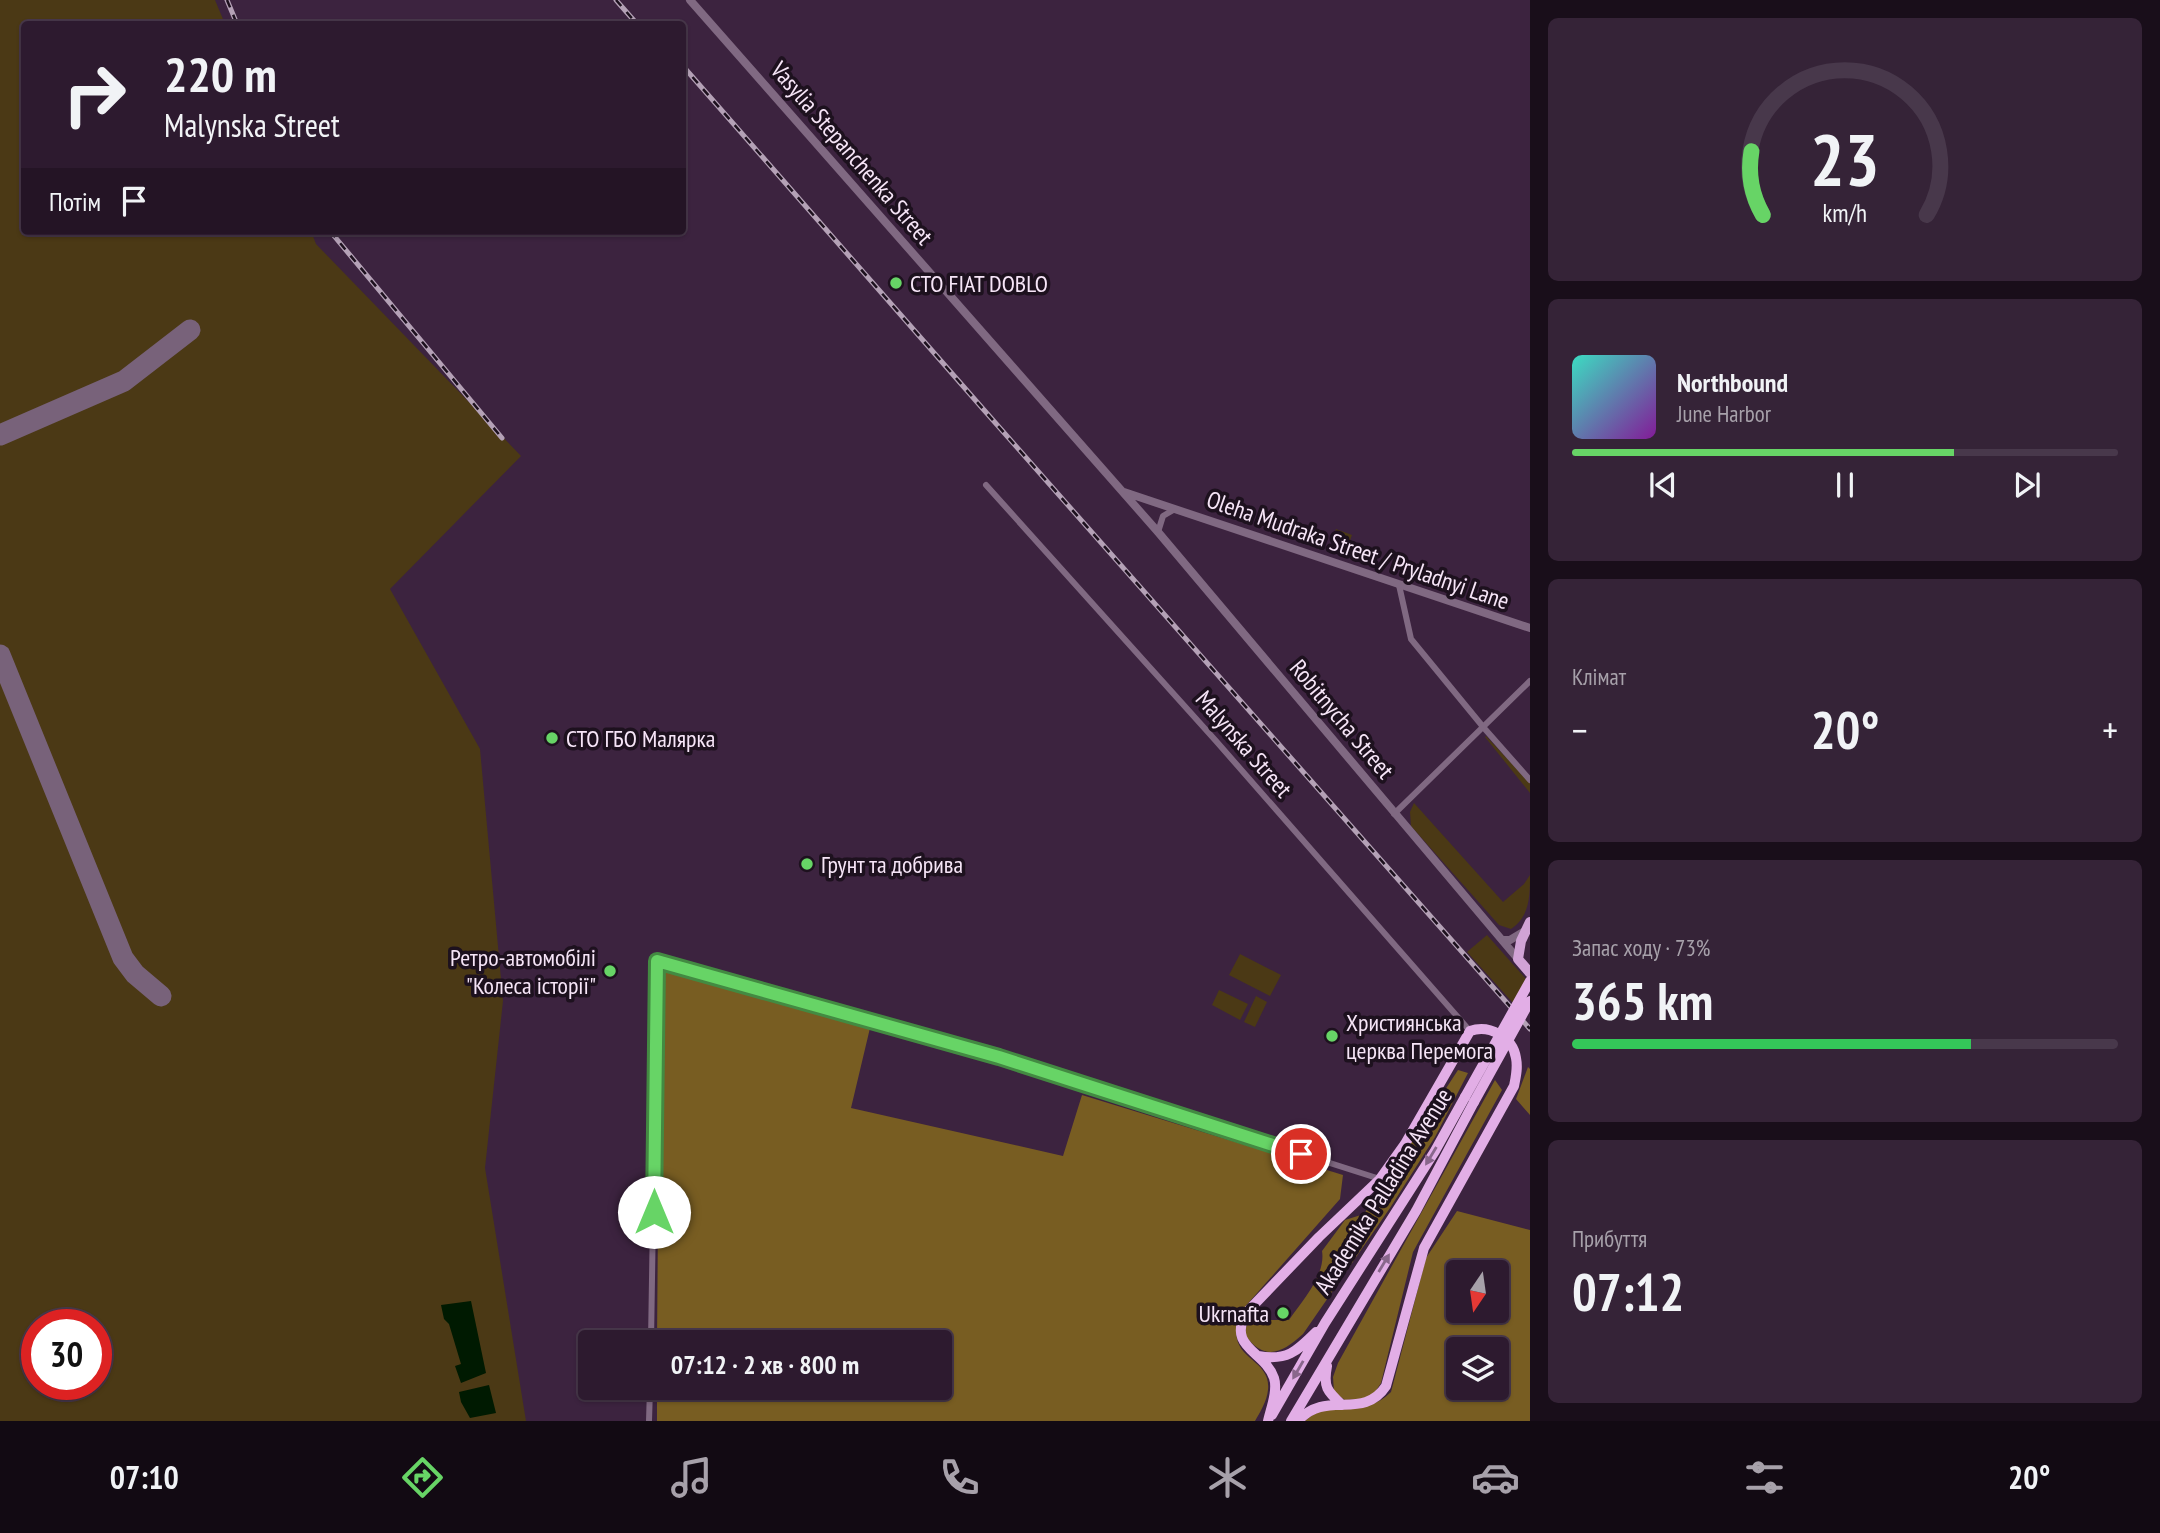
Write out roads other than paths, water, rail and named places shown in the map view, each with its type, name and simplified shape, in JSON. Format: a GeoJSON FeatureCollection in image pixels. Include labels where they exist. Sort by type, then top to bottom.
{"type":"FeatureCollection","features":[{"type":"Feature","properties":{"kind":"highway","name":"Akademika Palladina Avenue"},"geometry":{"type":"LineString","coordinates":[[1291,1421],[1416,1211],[1530,981]]}},
{"type":"Feature","properties":{"kind":"highway","name":"Akademika Palladina Avenue"},"geometry":{"type":"LineString","coordinates":[[1268,1421],[1325,1322],[1470,1100],[1530,1001]]}},
{"type":"Feature","properties":{"kind":"highway"},"geometry":{"type":"LineString","coordinates":[[1268,1421],[1275,1380],[1258,1356],[1247,1348],[1242,1340],[1241,1323],[1246,1313],[1319,1237],[1380,1179],[1405,1144],[1470,1031],[1476,1028],[1500,1033],[1510,1043],[1516,1055],[1514,1086],[1424,1248],[1386,1386],[1374,1401],[1363,1405],[1314,1408],[1298,1421]]}},
{"type":"Feature","properties":{"kind":"highway"},"geometry":{"type":"LineString","coordinates":[[1258,1356],[1289,1355],[1300,1348],[1325,1322]]}},
{"type":"Feature","properties":{"kind":"highway"},"geometry":{"type":"LineString","coordinates":[[1331,1353],[1325,1382],[1327,1391],[1342,1405]]}},
{"type":"Feature","properties":{"kind":"main road"},"geometry":{"type":"LineString","coordinates":[[1518,959],[1527,926]]}},
{"type":"Feature","properties":{"kind":"main road","name":"Robitnycha Street"},"geometry":{"type":"LineString","coordinates":[[1518,959],[1530,973]]}},
{"type":"Feature","properties":{"kind":"street","name":"Vasylia Stepanchenka Street"},"geometry":{"type":"LineString","coordinates":[[690,0],[1121,491]]}},
{"type":"Feature","properties":{"kind":"street","name":"Malynska Street"},"geometry":{"type":"LineString","coordinates":[[986,485],[1216,741],[1470,1031]]}},
{"type":"Feature","properties":{"kind":"street","name":"Oleha Mudraka Street / Pryladnyi Lane"},"geometry":{"type":"LineString","coordinates":[[1121,491],[1529,628]]}},
{"type":"Feature","properties":{"kind":"street","name":"Robitnycha Street"},"geometry":{"type":"LineString","coordinates":[[1121,491],[1518,959]]}},
{"type":"Feature","properties":{"kind":"street"},"geometry":{"type":"LineString","coordinates":[[1158,532],[1163,516],[1175,509]]}},
{"type":"Feature","properties":{"kind":"street"},"geometry":{"type":"LineString","coordinates":[[1399,585],[1410,639],[1530,780]]}},
{"type":"Feature","properties":{"kind":"street"},"geometry":{"type":"LineString","coordinates":[[1394,814],[1530,681]]}},
{"type":"Feature","properties":{"kind":"street"},"geometry":{"type":"LineString","coordinates":[[1503,940],[1510,940],[1527,926]]}},
{"type":"Feature","properties":{"kind":"street"},"geometry":{"type":"LineString","coordinates":[[651,1330],[657,961],[999,1057],[1380,1179]]}},
{"type":"Feature","properties":{"kind":"street"},"geometry":{"type":"LineString","coordinates":[[649,1421],[650,1400]]}},
{"type":"Feature","properties":{"kind":"railway"},"geometry":{"type":"LineString","coordinates":[[227,0],[236,21]]}},
{"type":"Feature","properties":{"kind":"railway"},"geometry":{"type":"LineString","coordinates":[[616,0],[634,21]]}},
{"type":"Feature","properties":{"kind":"railway"},"geometry":{"type":"LineString","coordinates":[[686,70],[1530,1029]]}},
{"type":"Feature","properties":{"kind":"railway"},"geometry":{"type":"LineString","coordinates":[[333,235],[502,438]]}},
{"type":"Feature","properties":{"kind":"place","name":"СТО FIAT DOBLO"},"geometry":{"type":"Point","coordinates":[896,283]}},
{"type":"Feature","properties":{"kind":"place","name":"СТО ГБО Малярка"},"geometry":{"type":"Point","coordinates":[552,738]}},
{"type":"Feature","properties":{"kind":"place","name":"Грунт та добрива"},"geometry":{"type":"Point","coordinates":[807,864]}},
{"type":"Feature","properties":{"kind":"place","name":"Ретро-автомобілі \"Колеса історії\""},"geometry":{"type":"Point","coordinates":[610,971]}},
{"type":"Feature","properties":{"kind":"place","name":"Християнська церква Перемога"},"geometry":{"type":"Point","coordinates":[1332,1036]}},
{"type":"Feature","properties":{"kind":"place","name":"Ukrnafta"},"geometry":{"type":"Point","coordinates":[1283,1313]}}]}
